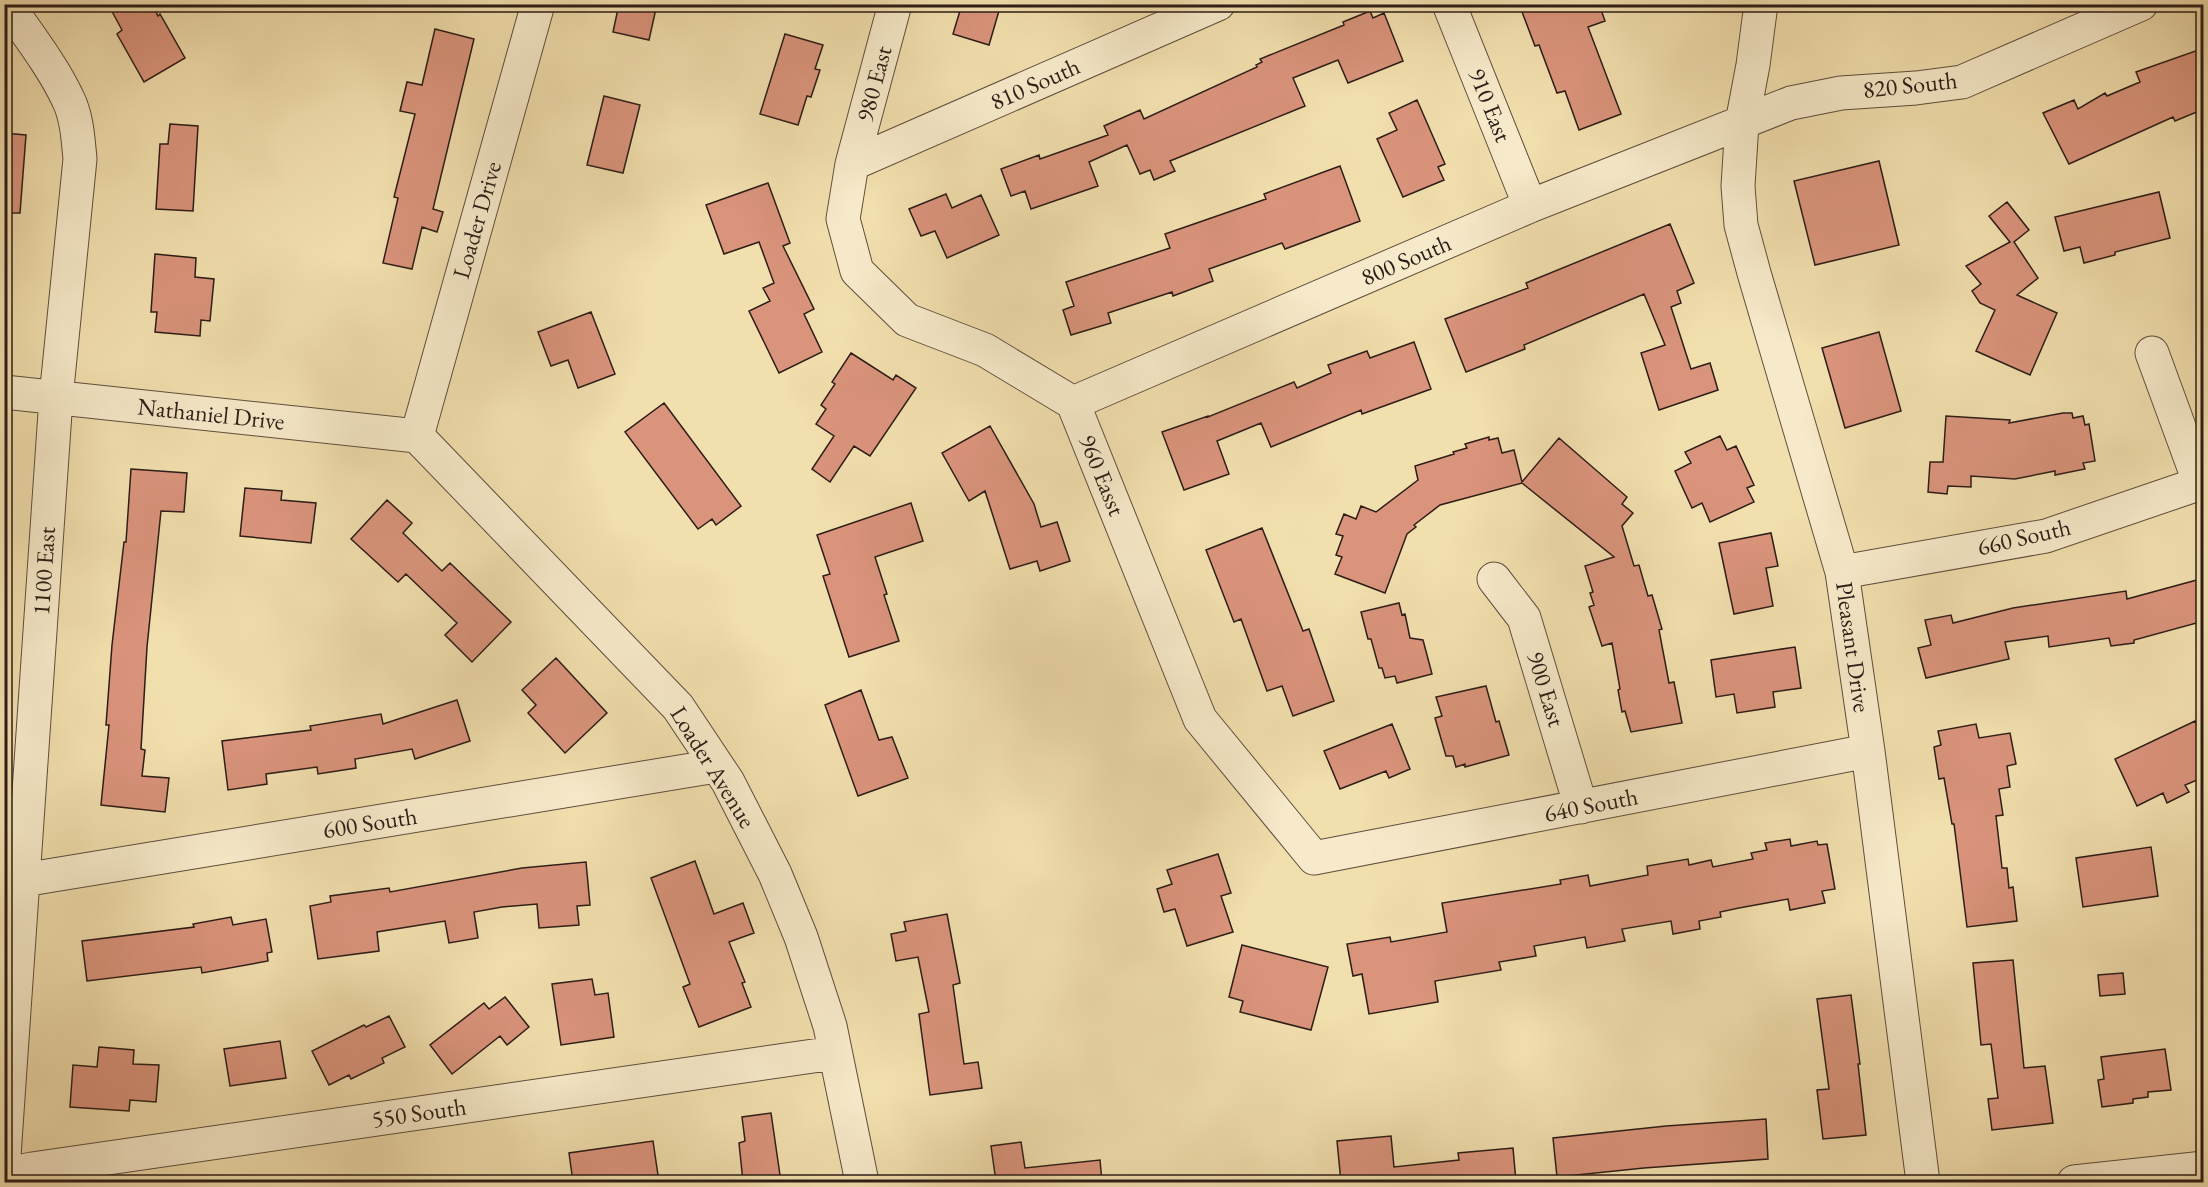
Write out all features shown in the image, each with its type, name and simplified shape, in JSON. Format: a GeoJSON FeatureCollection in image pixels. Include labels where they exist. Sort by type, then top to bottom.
{"type":"FeatureCollection","features":[{"type":"Feature","properties":{"kind":"street","name":"1100 East"},"geometry":{"type":"LineString","coordinates":[[4,1156],[56,398],[80,159],[77,130],[69,100],[48,64],[7,4]]}},
{"type":"Feature","properties":{"kind":"street","name":"Loader Drive"},"geometry":{"type":"LineString","coordinates":[[417,436],[538,4]]}},
{"type":"Feature","properties":{"kind":"street","name":"980 East"},"geometry":{"type":"LineString","coordinates":[[852,164],[895,4]]}},
{"type":"Feature","properties":{"kind":"street","name":"810 South"},"geometry":{"type":"LineString","coordinates":[[852,164],[1218,4]]}},
{"type":"Feature","properties":{"kind":"street","name":"910 East"},"geometry":{"type":"LineString","coordinates":[[1449,4],[1530,206]]}},
{"type":"Feature","properties":{"kind":"street","name":"Pleasant Drive"},"geometry":{"type":"LineString","coordinates":[[1761,4],[1742,123],[1738,186],[1741,225],[1842,572],[1868,751],[1923,1182]]}},
{"type":"Feature","properties":{"kind":"street","name":"820 South"},"geometry":{"type":"LineString","coordinates":[[1742,123],[1791,103],[1841,93],[1916,88],[1962,82],[2141,4]]}},
{"type":"Feature","properties":{"kind":"street","name":"800 South"},"geometry":{"type":"LineString","coordinates":[[1073,403],[1530,206],[1742,123]]}},
{"type":"Feature","properties":{"kind":"street","name":"960 Easst"},"geometry":{"type":"LineString","coordinates":[[852,164],[843,219],[857,271],[907,320],[985,350],[1073,403],[1200,719],[1314,858]]}},
{"type":"Feature","properties":{"kind":"street"},"geometry":{"type":"LineString","coordinates":[[2152,353],[2202,483]]}},
{"type":"Feature","properties":{"kind":"street","name":"Nathaniel Drive"},"geometry":{"type":"LineString","coordinates":[[4,392],[417,436]]}},
{"type":"Feature","properties":{"kind":"street","name":"Loader Avenue"},"geometry":{"type":"LineString","coordinates":[[417,436],[678,707],[741,804],[775,874],[801,937],[830,1026],[862,1182]]}},
{"type":"Feature","properties":{"kind":"street","name":"660 South"},"geometry":{"type":"LineString","coordinates":[[1842,572],[2046,536],[2202,483]]}},
{"type":"Feature","properties":{"kind":"street","name":"900 East"},"geometry":{"type":"LineString","coordinates":[[1494,579],[1524,618],[1581,807]]}},
{"type":"Feature","properties":{"kind":"street","name":"640 South"},"geometry":{"type":"LineString","coordinates":[[1314,858],[1868,751]]}},
{"type":"Feature","properties":{"kind":"street","name":"600 South"},"geometry":{"type":"LineString","coordinates":[[24,880],[716,766]]}},
{"type":"Feature","properties":{"kind":"street","name":"550 South"},"geometry":{"type":"LineString","coordinates":[[4,1175],[32,1169],[834,1053]]}},
{"type":"Feature","properties":{"kind":"street"},"geometry":{"type":"LineString","coordinates":[[2074,1182],[2204,1168]]}},
{"type":"Feature","properties":{"kind":"building"},"geometry":{"type":"Polygon","coordinates":[[[108,4],[152,4],[185,58],[144,82],[117,34],[122,30],[108,4]]]}},
{"type":"Feature","properties":{"kind":"building"},"geometry":{"type":"Polygon","coordinates":[[[619,4],[657,4],[649,40],[613,32],[619,4]]]}},
{"type":"Feature","properties":{"kind":"building"},"geometry":{"type":"Polygon","coordinates":[[[962,4],[1001,4],[989,45],[953,34],[962,4]]]}},
{"type":"Feature","properties":{"kind":"building"},"geometry":{"type":"Polygon","coordinates":[[[1519,4],[1599,4],[1605,21],[1588,27],[1621,114],[1579,130],[1565,91],[1557,93],[1539,45],[1535,46],[1519,4]]]}},
{"type":"Feature","properties":{"kind":"building"},"geometry":{"type":"Polygon","coordinates":[[[1370,11],[1373,18],[1384,13],[1403,61],[1348,83],[1338,60],[1293,78],[1305,106],[1170,161],[1175,171],[1154,180],[1150,170],[1140,174],[1127,145],[1089,162],[1098,186],[1031,209],[1025,191],[1011,196],[1001,169],[1039,155],[1040,159],[1108,135],[1104,126],[1140,110],[1144,119],[1257,67],[1256,65],[1262,62],[1260,59],[1344,25],[1343,22],[1370,11]]]}},
{"type":"Feature","properties":{"kind":"building"},"geometry":{"type":"Polygon","coordinates":[[[435,29],[474,39],[433,209],[443,212],[437,232],[422,227],[412,269],[383,263],[398,198],[394,197],[415,114],[400,111],[407,82],[422,85],[435,29]]]}},
{"type":"Feature","properties":{"kind":"building"},"geometry":{"type":"Polygon","coordinates":[[[785,34],[823,45],[815,69],[820,70],[811,97],[807,96],[798,125],[760,114],[785,34]]]}},
{"type":"Feature","properties":{"kind":"building"},"geometry":{"type":"Polygon","coordinates":[[[2204,48],[2204,109],[2175,121],[2173,117],[2069,164],[2043,113],[2074,100],[2078,109],[2105,93],[2107,96],[2140,82],[2136,72],[2204,48]]]}},
{"type":"Feature","properties":{"kind":"building"},"geometry":{"type":"Polygon","coordinates":[[[604,96],[640,105],[623,173],[587,165],[604,96]]]}},
{"type":"Feature","properties":{"kind":"building"},"geometry":{"type":"Polygon","coordinates":[[[1417,100],[1445,164],[1438,167],[1444,180],[1403,197],[1377,139],[1397,130],[1389,113],[1417,100]]]}},
{"type":"Feature","properties":{"kind":"building"},"geometry":{"type":"Polygon","coordinates":[[[170,124],[198,126],[193,211],[156,209],[160,144],[168,144],[170,124]]]}},
{"type":"Feature","properties":{"kind":"building"},"geometry":{"type":"Polygon","coordinates":[[[4,133],[26,135],[20,213],[4,213],[4,133]]]}},
{"type":"Feature","properties":{"kind":"building"},"geometry":{"type":"Polygon","coordinates":[[[1879,161],[1899,245],[1815,265],[1794,181],[1879,161]]]}},
{"type":"Feature","properties":{"kind":"building"},"geometry":{"type":"Polygon","coordinates":[[[1340,166],[1360,221],[1285,249],[1282,243],[1209,269],[1213,281],[1173,296],[1172,292],[1108,313],[1111,323],[1071,335],[1063,310],[1074,306],[1066,282],[1170,248],[1165,234],[1266,199],[1264,194],[1340,166]]]}},
{"type":"Feature","properties":{"kind":"building"},"geometry":{"type":"Polygon","coordinates":[[[768,183],[790,243],[783,246],[814,309],[804,314],[822,352],[779,373],[749,311],[770,301],[763,288],[774,283],[759,242],[724,254],[706,205],[768,183]]]}},
{"type":"Feature","properties":{"kind":"building"},"geometry":{"type":"Polygon","coordinates":[[[2159,192],[2170,238],[2115,252],[2115,255],[2084,263],[2080,247],[2064,251],[2055,217],[2159,192]]]}},
{"type":"Feature","properties":{"kind":"building"},"geometry":{"type":"Polygon","coordinates":[[[946,194],[952,208],[981,195],[999,235],[947,258],[935,231],[921,236],[909,209],[946,194]]]}},
{"type":"Feature","properties":{"kind":"building"},"geometry":{"type":"Polygon","coordinates":[[[2007,202],[2029,230],[2014,242],[2038,278],[2017,295],[2057,313],[2030,375],[1976,351],[1995,310],[1980,303],[1972,291],[1981,284],[1966,266],[2010,242],[1989,216],[2007,202]]]}},
{"type":"Feature","properties":{"kind":"building"},"geometry":{"type":"Polygon","coordinates":[[[1670,224],[1694,283],[1677,291],[1681,303],[1671,307],[1691,369],[1710,363],[1718,390],[1659,410],[1641,353],[1665,345],[1644,294],[1524,345],[1525,349],[1466,372],[1445,319],[1528,288],[1526,283],[1670,224]]]}},
{"type":"Feature","properties":{"kind":"building"},"geometry":{"type":"Polygon","coordinates":[[[155,254],[196,258],[195,277],[214,279],[210,321],[201,320],[200,336],[155,332],[157,312],[151,312],[155,254]]]}},
{"type":"Feature","properties":{"kind":"building"},"geometry":{"type":"Polygon","coordinates":[[[591,312],[615,374],[578,388],[568,360],[551,366],[538,332],[591,312]]]}},
{"type":"Feature","properties":{"kind":"building"},"geometry":{"type":"Polygon","coordinates":[[[1879,332],[1901,411],[1845,428],[1822,348],[1879,332]]]}},
{"type":"Feature","properties":{"kind":"building"},"geometry":{"type":"Polygon","coordinates":[[[1414,342],[1431,389],[1362,414],[1361,410],[1271,447],[1261,423],[1217,441],[1229,474],[1184,490],[1162,432],[1208,417],[1294,382],[1297,388],[1331,373],[1328,365],[1367,351],[1370,358],[1414,342]]]}},
{"type":"Feature","properties":{"kind":"building"},"geometry":{"type":"Polygon","coordinates":[[[851,353],[893,380],[896,375],[916,388],[870,456],[854,446],[830,482],[812,469],[834,436],[816,424],[826,409],[821,405],[835,384],[832,382],[851,353]]]}},
{"type":"Feature","properties":{"kind":"building"},"geometry":{"type":"Polygon","coordinates":[[[664,403],[741,506],[716,525],[712,519],[698,529],[625,432],[664,403]]]}},
{"type":"Feature","properties":{"kind":"building"},"geometry":{"type":"Polygon","coordinates":[[[2072,413],[2073,418],[2083,416],[2085,425],[2089,424],[2095,461],[2083,463],[2085,469],[2055,475],[2055,471],[2015,479],[1971,476],[1971,487],[1948,486],[1947,494],[1928,492],[1930,462],[1943,462],[1946,416],[2010,420],[2009,423],[2072,413]]]}},
{"type":"Feature","properties":{"kind":"building"},"geometry":{"type":"Polygon","coordinates":[[[990,426],[1034,504],[1041,527],[1057,522],[1070,561],[1040,571],[1037,561],[1010,569],[985,491],[969,501],[942,453],[990,426]]]}},
{"type":"Feature","properties":{"kind":"building"},"geometry":{"type":"Polygon","coordinates":[[[1720,436],[1727,450],[1736,446],[1754,485],[1747,488],[1754,502],[1710,522],[1702,503],[1692,508],[1675,471],[1691,463],[1685,452],[1720,436]]]}},
{"type":"Feature","properties":{"kind":"building"},"geometry":{"type":"Polygon","coordinates":[[[1489,437],[1489,440],[1498,438],[1502,453],[1514,450],[1522,482],[1559,438],[1627,497],[1622,504],[1633,513],[1622,526],[1634,566],[1639,565],[1648,596],[1652,595],[1662,629],[1659,630],[1669,683],[1674,682],[1682,723],[1631,732],[1625,711],[1622,712],[1612,643],[1602,646],[1589,607],[1594,605],[1590,593],[1593,592],[1585,566],[1614,557],[1522,483],[1440,505],[1414,525],[1416,527],[1407,534],[1385,593],[1335,574],[1342,557],[1336,555],[1343,536],[1336,534],[1344,514],[1356,519],[1361,506],[1376,512],[1418,480],[1415,466],[1454,454],[1453,452],[1467,448],[1465,444],[1489,437]]]}},
{"type":"Feature","properties":{"kind":"building"},"geometry":{"type":"Polygon","coordinates":[[[131,469],[187,473],[184,512],[161,511],[147,647],[141,749],[145,750],[142,776],[169,778],[165,812],[101,805],[109,725],[106,725],[112,645],[124,542],[126,542],[131,469]]]}},
{"type":"Feature","properties":{"kind":"building"},"geometry":{"type":"Polygon","coordinates":[[[245,488],[282,491],[281,500],[316,503],[311,543],[240,536],[245,488]]]}},
{"type":"Feature","properties":{"kind":"building"},"geometry":{"type":"Polygon","coordinates":[[[387,500],[412,523],[403,533],[442,571],[450,563],[511,622],[472,662],[445,635],[457,623],[406,574],[398,582],[351,539],[387,500]]]}},
{"type":"Feature","properties":{"kind":"building"},"geometry":{"type":"Polygon","coordinates":[[[911,503],[923,541],[875,557],[899,641],[849,657],[823,576],[830,574],[817,535],[911,503]]]}},
{"type":"Feature","properties":{"kind":"building"},"geometry":{"type":"Polygon","coordinates":[[[1262,528],[1303,631],[1309,629],[1334,701],[1293,716],[1282,686],[1267,691],[1241,619],[1234,622],[1206,550],[1262,528]]]}},
{"type":"Feature","properties":{"kind":"building"},"geometry":{"type":"Polygon","coordinates":[[[1771,533],[1778,566],[1766,568],[1773,606],[1734,614],[1719,543],[1771,533]]]}},
{"type":"Feature","properties":{"kind":"building"},"geometry":{"type":"Polygon","coordinates":[[[2204,578],[2204,621],[2134,640],[2134,643],[2111,646],[2109,638],[2049,647],[2048,636],[2005,642],[2009,659],[1926,678],[1918,648],[1931,645],[1925,620],[1951,615],[1953,623],[2013,608],[2126,591],[2127,599],[2204,578]]]}},
{"type":"Feature","properties":{"kind":"building"},"geometry":{"type":"Polygon","coordinates":[[[1399,603],[1402,615],[1405,614],[1410,638],[1423,640],[1432,674],[1397,683],[1395,676],[1385,678],[1382,668],[1379,668],[1361,612],[1399,603]]]}},
{"type":"Feature","properties":{"kind":"building"},"geometry":{"type":"Polygon","coordinates":[[[1795,647],[1801,688],[1773,692],[1775,707],[1737,713],[1734,694],[1716,697],[1711,660],[1795,647]]]}},
{"type":"Feature","properties":{"kind":"building"},"geometry":{"type":"Polygon","coordinates":[[[556,658],[607,713],[565,753],[528,713],[536,705],[522,690],[556,658]]]}},
{"type":"Feature","properties":{"kind":"building"},"geometry":{"type":"Polygon","coordinates":[[[1486,686],[1496,722],[1499,721],[1509,755],[1465,767],[1465,764],[1456,767],[1453,756],[1446,756],[1435,718],[1442,716],[1436,697],[1486,686]]]}},
{"type":"Feature","properties":{"kind":"building"},"geometry":{"type":"Polygon","coordinates":[[[861,690],[879,740],[892,737],[908,778],[858,796],[825,705],[861,690]]]}},
{"type":"Feature","properties":{"kind":"building"},"geometry":{"type":"Polygon","coordinates":[[[457,700],[470,741],[415,759],[412,749],[355,759],[356,768],[318,774],[317,767],[266,774],[267,784],[228,790],[222,741],[311,730],[310,726],[381,714],[383,724],[457,700]]]}},
{"type":"Feature","properties":{"kind":"building"},"geometry":{"type":"Polygon","coordinates":[[[2195,721],[2204,738],[2204,777],[2185,785],[2189,792],[2167,803],[2163,793],[2137,806],[2115,759],[2195,721]]]}},
{"type":"Feature","properties":{"kind":"building"},"geometry":{"type":"Polygon","coordinates":[[[1392,724],[1410,769],[1389,778],[1386,771],[1340,789],[1324,751],[1392,724]]]}},
{"type":"Feature","properties":{"kind":"building"},"geometry":{"type":"Polygon","coordinates":[[[1976,724],[1979,738],[2010,733],[2016,764],[2007,766],[2010,787],[1999,789],[2003,815],[1996,816],[2002,868],[2007,868],[2009,888],[2013,887],[2017,921],[1967,927],[1954,824],[1952,824],[1944,778],[1939,779],[1934,747],[1941,745],[1938,731],[1976,724]]]}},
{"type":"Feature","properties":{"kind":"building"},"geometry":{"type":"Polygon","coordinates":[[[1790,839],[1791,846],[1817,841],[1818,845],[1827,844],[1835,889],[1822,891],[1825,903],[1790,910],[1788,899],[1739,908],[1720,912],[1721,917],[1699,921],[1700,929],[1673,934],[1671,921],[1622,929],[1625,941],[1587,948],[1585,937],[1534,946],[1536,956],[1499,962],[1501,970],[1435,981],[1438,1002],[1369,1014],[1362,974],[1353,976],[1347,944],[1390,937],[1391,942],[1447,932],[1442,903],[1561,884],[1560,880],[1588,875],[1590,886],[1648,875],[1647,866],[1688,859],[1689,865],[1711,860],[1713,867],[1753,859],[1751,853],[1767,850],[1765,843],[1790,839]]]}},
{"type":"Feature","properties":{"kind":"building"},"geometry":{"type":"Polygon","coordinates":[[[2151,847],[2158,896],[2083,907],[2076,858],[2151,847]]]}},
{"type":"Feature","properties":{"kind":"building"},"geometry":{"type":"Polygon","coordinates":[[[1218,854],[1231,893],[1221,896],[1233,932],[1187,946],[1175,909],[1164,912],[1157,889],[1172,884],[1167,870],[1218,854]]]}},
{"type":"Feature","properties":{"kind":"building"},"geometry":{"type":"Polygon","coordinates":[[[695,861],[714,914],[743,903],[754,933],[729,942],[745,982],[742,983],[751,1007],[699,1027],[683,987],[690,984],[651,878],[695,861]]]}},
{"type":"Feature","properties":{"kind":"building"},"geometry":{"type":"Polygon","coordinates":[[[586,862],[590,905],[577,906],[579,925],[539,928],[537,904],[502,907],[474,912],[478,938],[449,943],[445,921],[377,932],[379,951],[318,959],[310,906],[331,902],[330,896],[389,888],[390,892],[522,868],[586,862]]]}},
{"type":"Feature","properties":{"kind":"building"},"geometry":{"type":"Polygon","coordinates":[[[947,914],[960,983],[953,985],[964,1064],[978,1062],[982,1088],[930,1095],[919,1014],[929,1012],[918,957],[896,961],[891,934],[906,931],[904,922],[947,914]]]}},
{"type":"Feature","properties":{"kind":"building"},"geometry":{"type":"Polygon","coordinates":[[[231,917],[233,925],[266,919],[272,952],[267,953],[268,961],[202,973],[201,967],[87,981],[82,941],[194,927],[193,924],[231,917]]]}},
{"type":"Feature","properties":{"kind":"building"},"geometry":{"type":"Polygon","coordinates":[[[1242,945],[1328,967],[1311,1030],[1240,1012],[1243,1001],[1229,997],[1242,945]]]}},
{"type":"Feature","properties":{"kind":"building"},"geometry":{"type":"Polygon","coordinates":[[[2013,960],[2024,1068],[2045,1066],[2053,1123],[1992,1130],[1988,1099],[1998,1098],[1991,1044],[1981,1045],[1973,963],[2013,960]]]}},
{"type":"Feature","properties":{"kind":"building"},"geometry":{"type":"Polygon","coordinates":[[[2123,973],[2125,994],[2100,996],[2098,975],[2123,973]]]}},
{"type":"Feature","properties":{"kind":"building"},"geometry":{"type":"Polygon","coordinates":[[[592,979],[595,995],[608,993],[614,1037],[561,1045],[552,984],[592,979]]]}},
{"type":"Feature","properties":{"kind":"building"},"geometry":{"type":"Polygon","coordinates":[[[1851,995],[1866,1135],[1823,1139],[1817,1090],[1829,1089],[1817,999],[1851,995]]]}},
{"type":"Feature","properties":{"kind":"building"},"geometry":{"type":"Polygon","coordinates":[[[505,997],[529,1027],[507,1045],[500,1036],[452,1074],[430,1045],[484,1003],[489,1009],[505,997]]]}},
{"type":"Feature","properties":{"kind":"building"},"geometry":{"type":"Polygon","coordinates":[[[389,1016],[405,1047],[382,1058],[384,1063],[351,1079],[349,1075],[329,1085],[312,1051],[364,1025],[366,1027],[389,1016]]]}},
{"type":"Feature","properties":{"kind":"building"},"geometry":{"type":"Polygon","coordinates":[[[280,1041],[286,1078],[230,1086],[224,1049],[280,1041]]]}},
{"type":"Feature","properties":{"kind":"building"},"geometry":{"type":"Polygon","coordinates":[[[99,1047],[134,1050],[133,1064],[159,1065],[156,1102],[130,1100],[129,1111],[70,1107],[73,1065],[97,1067],[99,1047]]]}},
{"type":"Feature","properties":{"kind":"building"},"geometry":{"type":"Polygon","coordinates":[[[2165,1049],[2171,1090],[2148,1092],[2148,1097],[2133,1099],[2133,1103],[2102,1107],[2098,1080],[2104,1079],[2101,1057],[2165,1049]]]}},
{"type":"Feature","properties":{"kind":"building"},"geometry":{"type":"Polygon","coordinates":[[[771,1113],[781,1182],[743,1182],[739,1143],[745,1141],[742,1117],[771,1113]]]}},
{"type":"Feature","properties":{"kind":"building"},"geometry":{"type":"Polygon","coordinates":[[[1766,1119],[1768,1159],[1557,1177],[1553,1138],[1666,1126],[1766,1119]]]}},
{"type":"Feature","properties":{"kind":"building"},"geometry":{"type":"Polygon","coordinates":[[[1391,1136],[1394,1167],[1459,1160],[1458,1153],[1513,1148],[1516,1182],[1341,1182],[1337,1141],[1391,1136]]]}},
{"type":"Feature","properties":{"kind":"building"},"geometry":{"type":"Polygon","coordinates":[[[653,1141],[659,1182],[573,1182],[569,1153],[653,1141]]]}},
{"type":"Feature","properties":{"kind":"building"},"geometry":{"type":"Polygon","coordinates":[[[1021,1142],[1025,1168],[1100,1160],[1102,1182],[1022,1182],[1022,1178],[996,1182],[991,1146],[1021,1142]]]}}]}
